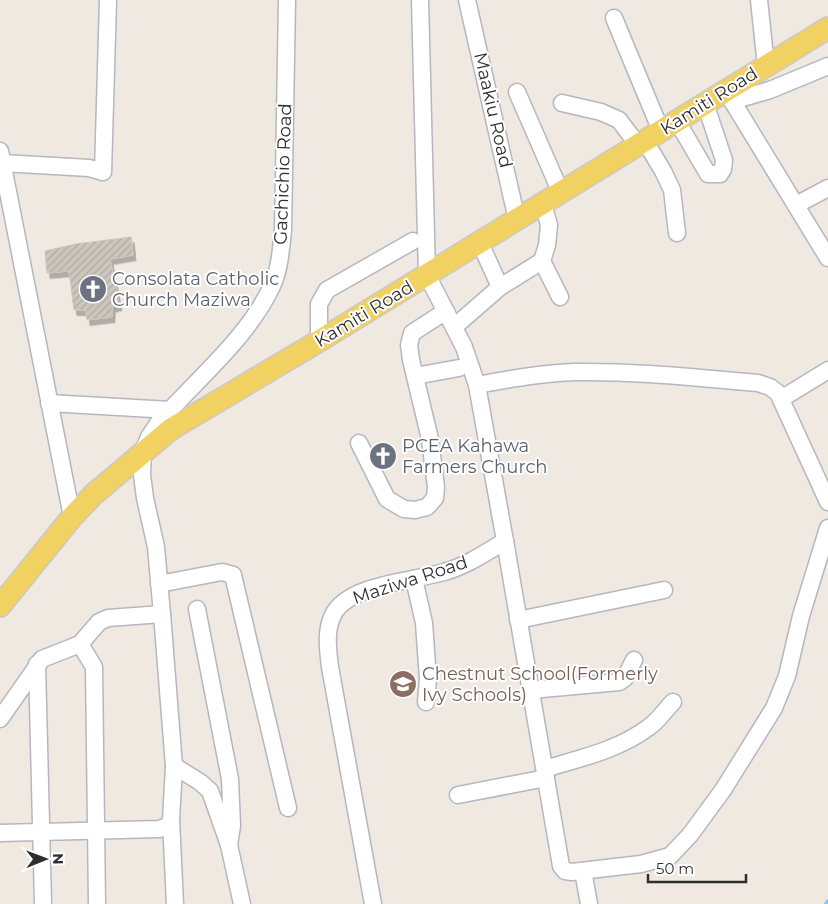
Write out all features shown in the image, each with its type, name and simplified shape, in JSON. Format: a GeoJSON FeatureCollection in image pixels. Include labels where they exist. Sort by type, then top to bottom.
{"type":"FeatureCollection","features":[{"type":"Feature","properties":{"kind":"main road","name":"Kamiti Road"},"geometry":{"type":"LineString","coordinates":[[0,606],[94,494],[143,451],[171,430],[319,342],[705,103],[729,96],[766,66],[828,28]]}},
{"type":"Feature","properties":{"kind":"street"},"geometry":{"type":"LineString","coordinates":[[72,518],[1,157],[89,168],[103,172],[108,0]]}},
{"type":"Feature","properties":{"kind":"street","name":"Gachichio Road"},"geometry":{"type":"LineString","coordinates":[[143,451],[149,437],[170,410],[254,318],[272,285],[280,259],[283,230],[287,0]]}},
{"type":"Feature","properties":{"kind":"street"},"geometry":{"type":"LineString","coordinates":[[420,0],[427,275],[464,347],[478,385],[561,866],[565,871],[642,864],[670,856],[690,835],[723,790],[774,708],[784,684],[801,616],[828,528]]}},
{"type":"Feature","properties":{"kind":"street","name":"Maakiu Road"},"geometry":{"type":"LineString","coordinates":[[467,0],[517,220]]}},
{"type":"Feature","properties":{"kind":"street","name":"Kamiti Road"},"geometry":{"type":"LineString","coordinates":[[759,0],[766,66]]}},
{"type":"Feature","properties":{"kind":"street"},"geometry":{"type":"LineString","coordinates":[[614,18],[655,134],[664,171],[672,190],[677,233]]}},
{"type":"Feature","properties":{"kind":"street"},"geometry":{"type":"LineString","coordinates":[[828,66],[770,90],[729,96],[828,258]]}},
{"type":"Feature","properties":{"kind":"street"},"geometry":{"type":"LineString","coordinates":[[518,92],[561,193]]}},
{"type":"Feature","properties":{"kind":"street"},"geometry":{"type":"LineString","coordinates":[[562,103],[601,112],[655,134],[708,174],[720,174],[724,169],[724,160],[705,103]]}},
{"type":"Feature","properties":{"kind":"street"},"geometry":{"type":"LineString","coordinates":[[796,205],[828,188]]}},
{"type":"Feature","properties":{"kind":"street"},"geometry":{"type":"LineString","coordinates":[[454,327],[500,287],[542,261],[547,245],[549,225],[543,204]]}},
{"type":"Feature","properties":{"kind":"street"},"geometry":{"type":"LineString","coordinates":[[319,342],[319,304],[327,290],[413,241]]}},
{"type":"Feature","properties":{"kind":"street"},"geometry":{"type":"LineString","coordinates":[[480,243],[500,287]]}},
{"type":"Feature","properties":{"kind":"street"},"geometry":{"type":"LineString","coordinates":[[542,261],[560,297]]}},
{"type":"Feature","properties":{"kind":"street"},"geometry":{"type":"LineString","coordinates":[[359,443],[388,499],[404,509],[415,510],[427,507],[434,498],[436,487],[430,439],[409,345],[412,333],[446,311]]}},
{"type":"Feature","properties":{"kind":"street"},"geometry":{"type":"LineString","coordinates":[[415,376],[460,368]]}},
{"type":"Feature","properties":{"kind":"street"},"geometry":{"type":"LineString","coordinates":[[782,400],[828,370]]}},
{"type":"Feature","properties":{"kind":"street"},"geometry":{"type":"LineString","coordinates":[[478,385],[525,377],[576,372],[678,376],[758,383],[770,388],[782,400],[828,502]]}},
{"type":"Feature","properties":{"kind":"street"},"geometry":{"type":"LineString","coordinates":[[49,403],[170,410]]}},
{"type":"Feature","properties":{"kind":"street"},"geometry":{"type":"LineString","coordinates":[[143,451],[145,498],[154,532],[174,766],[171,820],[176,904]]}},
{"type":"Feature","properties":{"kind":"street","name":"Maziwa Road"},"geometry":{"type":"LineString","coordinates":[[373,904],[330,667],[327,632],[333,614],[344,601],[362,591],[444,572],[464,565],[505,541]]}},
{"type":"Feature","properties":{"kind":"street"},"geometry":{"type":"LineString","coordinates":[[159,584],[222,572],[233,576],[288,808]]}},
{"type":"Feature","properties":{"kind":"street"},"geometry":{"type":"LineString","coordinates":[[414,579],[424,623],[427,673],[426,702]]}},
{"type":"Feature","properties":{"kind":"street"},"geometry":{"type":"LineString","coordinates":[[518,620],[664,590]]}},
{"type":"Feature","properties":{"kind":"street"},"geometry":{"type":"LineString","coordinates":[[197,609],[230,779],[232,826],[230,845]]}},
{"type":"Feature","properties":{"kind":"street"},"geometry":{"type":"LineString","coordinates":[[0,719],[36,664],[45,656],[80,644],[99,622],[108,618],[162,614]]}},
{"type":"Feature","properties":{"kind":"street"},"geometry":{"type":"LineString","coordinates":[[80,644],[94,667],[97,904]]}},
{"type":"Feature","properties":{"kind":"street"},"geometry":{"type":"LineString","coordinates":[[531,690],[619,682],[625,678],[634,660]]}},
{"type":"Feature","properties":{"kind":"street"},"geometry":{"type":"LineString","coordinates":[[36,664],[43,904]]}},
{"type":"Feature","properties":{"kind":"street"},"geometry":{"type":"LineString","coordinates":[[458,795],[546,773],[608,749],[650,727],[673,702]]}},
{"type":"Feature","properties":{"kind":"street"},"geometry":{"type":"LineString","coordinates":[[174,766],[194,777],[210,791],[230,845],[242,904]]}},
{"type":"Feature","properties":{"kind":"street"},"geometry":{"type":"LineString","coordinates":[[0,833],[160,829],[169,825],[171,820]]}},
{"type":"Feature","properties":{"kind":"street"},"geometry":{"type":"LineString","coordinates":[[583,870],[589,904]]}},
{"type":"Feature","properties":{"kind":"building","name":"Consolata Catholic Church Maziwa"},"geometry":{"type":"Polygon","coordinates":[[[131,237],[133,255],[110,259],[119,305],[112,307],[112,317],[87,320],[86,310],[74,310],[69,271],[47,273],[45,251],[76,244],[131,237]]]}},
{"type":"Feature","properties":{"kind":"place","name":"Consolata Catholic Church Maziwa"},"geometry":{"type":"Point","coordinates":[93,289]}},
{"type":"Feature","properties":{"kind":"place","name":"PCEA Kahawa Farmers Church"},"geometry":{"type":"Point","coordinates":[383,456]}},
{"type":"Feature","properties":{"kind":"place","name":"Chestnut School(Formerly Ivy Schools)"},"geometry":{"type":"Point","coordinates":[403,684]}}]}
